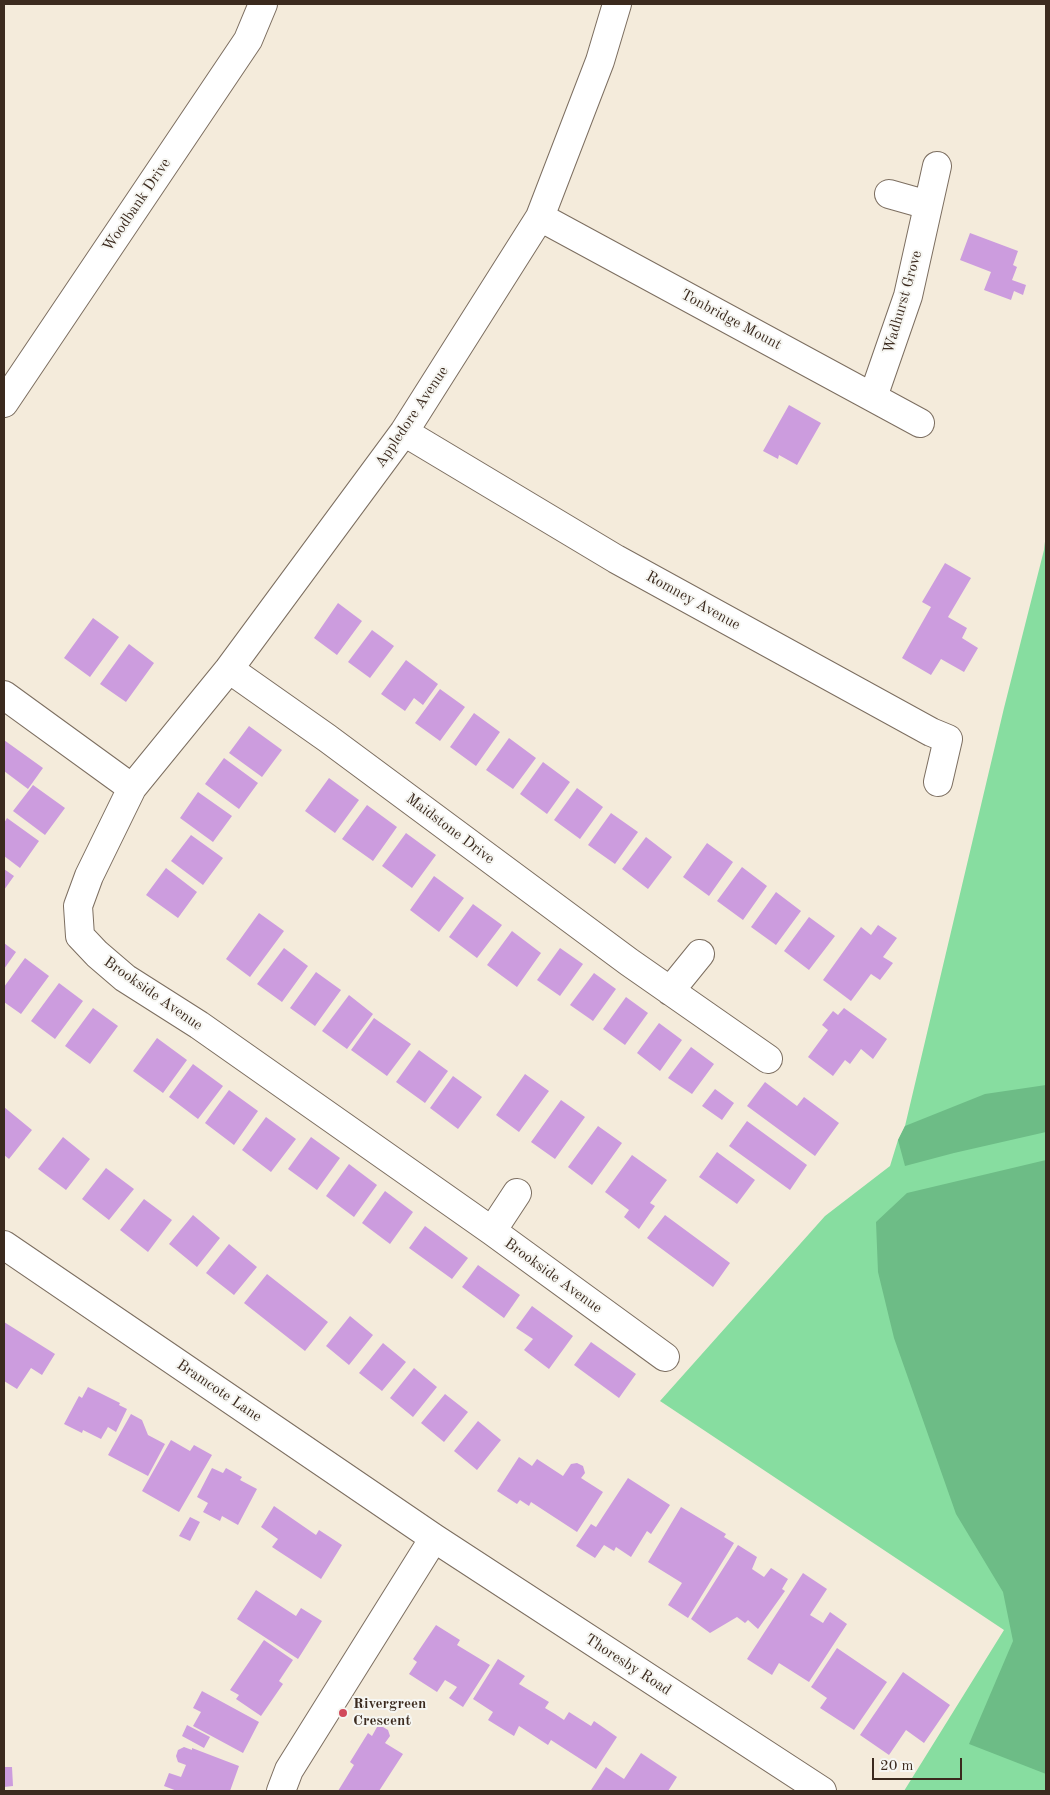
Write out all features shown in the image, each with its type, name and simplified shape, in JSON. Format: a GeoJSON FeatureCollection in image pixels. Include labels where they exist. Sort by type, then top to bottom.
{"type":"FeatureCollection","features":[{"type":"Feature","properties":{"kind":"street","name":"Woodbank Drive"},"geometry":{"type":"LineString","coordinates":[[4,404],[248,40],[263,4]]}},
{"type":"Feature","properties":{"kind":"street","name":"Appledore Avenue"},"geometry":{"type":"LineString","coordinates":[[132,788],[229,669],[404,432],[540,217],[600,61],[617,4]]}},
{"type":"Feature","properties":{"kind":"street","name":"Wadhurst Grove"},"geometry":{"type":"LineString","coordinates":[[873,397],[908,296],[937,166]]}},
{"type":"Feature","properties":{"kind":"street"},"geometry":{"type":"LineString","coordinates":[[889,194],[928,205]]}},
{"type":"Feature","properties":{"kind":"street","name":"Tonbridge Mount"},"geometry":{"type":"LineString","coordinates":[[540,217],[920,423]]}},
{"type":"Feature","properties":{"kind":"street","name":"Romney Avenue"},"geometry":{"type":"LineString","coordinates":[[404,432],[616,559],[931,732],[948,738],[938,782]]}},
{"type":"Feature","properties":{"kind":"street","name":"Maidstone Drive"},"geometry":{"type":"LineString","coordinates":[[229,669],[327,738],[670,991],[768,1059]]}},
{"type":"Feature","properties":{"kind":"street"},"geometry":{"type":"LineString","coordinates":[[4,695],[132,788]]}},
{"type":"Feature","properties":{"kind":"street","name":"Brookside Avenue"},"geometry":{"type":"LineString","coordinates":[[132,788],[89,876],[78,906],[80,936],[97,954],[125,978],[199,1025],[492,1231],[665,1357]]}},
{"type":"Feature","properties":{"kind":"street"},"geometry":{"type":"LineString","coordinates":[[670,991],[700,954]]}},
{"type":"Feature","properties":{"kind":"street","name":"Brookside Avenue"},"geometry":{"type":"LineString","coordinates":[[492,1231],[518,1193]]}},
{"type":"Feature","properties":{"kind":"street","name":"Bramcote Lane"},"geometry":{"type":"LineString","coordinates":[[4,1245],[434,1538]]}},
{"type":"Feature","properties":{"kind":"street"},"geometry":{"type":"LineString","coordinates":[[282,1791],[289,1770],[434,1538]]}},
{"type":"Feature","properties":{"kind":"street","name":"Thoresby Road"},"geometry":{"type":"LineString","coordinates":[[434,1538],[822,1791]]}},
{"type":"Feature","properties":{"kind":"green space"},"geometry":{"type":"Polygon","coordinates":[[[1046,533],[1046,1791],[904,1791],[1004,1630],[660,1401],[825,1216],[890,1166],[898,1140],[905,1126],[1004,708],[1044,550],[1046,533]]]}},
{"type":"Feature","properties":{"kind":"green space"},"geometry":{"type":"Polygon","coordinates":[[[1046,1085],[1046,1132],[905,1166],[898,1140],[905,1126],[985,1094],[1046,1085]]]}},
{"type":"Feature","properties":{"kind":"green space"},"geometry":{"type":"Polygon","coordinates":[[[1046,1160],[1046,1774],[969,1744],[1013,1641],[1003,1592],[956,1514],[894,1338],[878,1272],[876,1222],[907,1193],[1046,1160]]]}},
{"type":"Feature","properties":{"kind":"building"},"geometry":{"type":"Polygon","coordinates":[[[970,233],[1018,251],[1013,265],[1017,267],[1012,280],[1026,285],[1023,295],[1014,291],[1011,300],[984,290],[991,272],[960,260],[970,233]]]}},
{"type":"Feature","properties":{"kind":"building"},"geometry":{"type":"Polygon","coordinates":[[[789,405],[821,423],[797,465],[779,455],[778,459],[763,451],[789,405]]]}},
{"type":"Feature","properties":{"kind":"building"},"geometry":{"type":"Polygon","coordinates":[[[945,563],[971,578],[948,617],[967,628],[962,638],[978,648],[964,672],[941,659],[931,675],[902,658],[931,607],[922,602],[945,563]]]}},
{"type":"Feature","properties":{"kind":"building"},"geometry":{"type":"Polygon","coordinates":[[[338,603],[362,621],[337,655],[314,638],[338,603]]]}},
{"type":"Feature","properties":{"kind":"building"},"geometry":{"type":"Polygon","coordinates":[[[93,618],[119,637],[90,677],[64,658],[93,618]]]}},
{"type":"Feature","properties":{"kind":"building"},"geometry":{"type":"Polygon","coordinates":[[[372,630],[394,646],[370,678],[348,662],[372,630]]]}},
{"type":"Feature","properties":{"kind":"building"},"geometry":{"type":"Polygon","coordinates":[[[129,644],[154,663],[126,702],[100,684],[129,644]]]}},
{"type":"Feature","properties":{"kind":"building"},"geometry":{"type":"Polygon","coordinates":[[[406,660],[438,684],[423,705],[414,698],[405,711],[381,694],[406,660]]]}},
{"type":"Feature","properties":{"kind":"building"},"geometry":{"type":"Polygon","coordinates":[[[440,689],[465,707],[440,741],[415,723],[440,689]]]}},
{"type":"Feature","properties":{"kind":"building"},"geometry":{"type":"Polygon","coordinates":[[[474,713],[500,732],[476,766],[450,747],[474,713]]]}},
{"type":"Feature","properties":{"kind":"building"},"geometry":{"type":"Polygon","coordinates":[[[249,726],[282,750],[262,777],[229,753],[249,726]]]}},
{"type":"Feature","properties":{"kind":"building"},"geometry":{"type":"Polygon","coordinates":[[[509,738],[536,758],[513,789],[486,770],[509,738]]]}},
{"type":"Feature","properties":{"kind":"building"},"geometry":{"type":"Polygon","coordinates":[[[4,740],[43,768],[28,789],[4,771],[4,740]]]}},
{"type":"Feature","properties":{"kind":"building"},"geometry":{"type":"Polygon","coordinates":[[[224,758],[258,783],[239,809],[205,784],[224,758]]]}},
{"type":"Feature","properties":{"kind":"building"},"geometry":{"type":"Polygon","coordinates":[[[543,762],[570,782],[547,814],[520,794],[543,762]]]}},
{"type":"Feature","properties":{"kind":"building"},"geometry":{"type":"Polygon","coordinates":[[[329,778],[359,800],[335,833],[305,811],[329,778]]]}},
{"type":"Feature","properties":{"kind":"building"},"geometry":{"type":"Polygon","coordinates":[[[33,785],[65,808],[45,835],[13,811],[33,785]]]}},
{"type":"Feature","properties":{"kind":"building"},"geometry":{"type":"Polygon","coordinates":[[[577,788],[603,807],[580,839],[554,820],[577,788]]]}},
{"type":"Feature","properties":{"kind":"building"},"geometry":{"type":"Polygon","coordinates":[[[198,792],[232,816],[213,842],[180,818],[198,792]]]}},
{"type":"Feature","properties":{"kind":"building"},"geometry":{"type":"Polygon","coordinates":[[[367,805],[397,827],[373,861],[342,839],[367,805]]]}},
{"type":"Feature","properties":{"kind":"building"},"geometry":{"type":"Polygon","coordinates":[[[611,813],[638,832],[615,864],[588,845],[611,813]]]}},
{"type":"Feature","properties":{"kind":"building"},"geometry":{"type":"Polygon","coordinates":[[[7,818],[39,841],[20,868],[4,856],[4,823],[7,818]]]}},
{"type":"Feature","properties":{"kind":"building"},"geometry":{"type":"Polygon","coordinates":[[[406,833],[436,855],[412,888],[382,866],[406,833]]]}},
{"type":"Feature","properties":{"kind":"building"},"geometry":{"type":"Polygon","coordinates":[[[191,835],[223,858],[203,885],[171,861],[191,835]]]}},
{"type":"Feature","properties":{"kind":"building"},"geometry":{"type":"Polygon","coordinates":[[[646,837],[672,857],[648,889],[622,869],[646,837]]]}},
{"type":"Feature","properties":{"kind":"building"},"geometry":{"type":"Polygon","coordinates":[[[707,843],[733,862],[709,896],[683,877],[707,843]]]}},
{"type":"Feature","properties":{"kind":"building"},"geometry":{"type":"Polygon","coordinates":[[[742,867],[767,886],[743,920],[717,901],[742,867]]]}},
{"type":"Feature","properties":{"kind":"building"},"geometry":{"type":"Polygon","coordinates":[[[166,868],[197,892],[178,918],[146,895],[166,868]]]}},
{"type":"Feature","properties":{"kind":"building"},"geometry":{"type":"Polygon","coordinates":[[[4,869],[14,876],[4,890],[4,869]]]}},
{"type":"Feature","properties":{"kind":"building"},"geometry":{"type":"Polygon","coordinates":[[[434,876],[464,898],[439,932],[410,910],[434,876]]]}},
{"type":"Feature","properties":{"kind":"building"},"geometry":{"type":"Polygon","coordinates":[[[776,892],[801,911],[776,945],[751,927],[776,892]]]}},
{"type":"Feature","properties":{"kind":"building"},"geometry":{"type":"Polygon","coordinates":[[[473,904],[502,925],[477,958],[449,937],[473,904]]]}},
{"type":"Feature","properties":{"kind":"building"},"geometry":{"type":"Polygon","coordinates":[[[259,913],[284,931],[250,977],[226,959],[259,913]]]}},
{"type":"Feature","properties":{"kind":"building"},"geometry":{"type":"Polygon","coordinates":[[[809,917],[835,936],[809,970],[784,951],[809,917]]]}},
{"type":"Feature","properties":{"kind":"building"},"geometry":{"type":"Polygon","coordinates":[[[878,925],[897,938],[883,957],[893,963],[880,980],[871,974],[851,1001],[823,980],[861,927],[871,935],[878,925]]]}},
{"type":"Feature","properties":{"kind":"building"},"geometry":{"type":"Polygon","coordinates":[[[512,931],[541,953],[517,987],[487,965],[512,931]]]}},
{"type":"Feature","properties":{"kind":"building"},"geometry":{"type":"Polygon","coordinates":[[[4,943],[16,952],[4,969],[4,943]]]}},
{"type":"Feature","properties":{"kind":"building"},"geometry":{"type":"Polygon","coordinates":[[[284,948],[308,966],[282,1002],[257,984],[284,948]]]}},
{"type":"Feature","properties":{"kind":"building"},"geometry":{"type":"Polygon","coordinates":[[[560,948],[583,964],[560,996],[537,980],[560,948]]]}},
{"type":"Feature","properties":{"kind":"building"},"geometry":{"type":"Polygon","coordinates":[[[25,958],[49,976],[21,1014],[4,1002],[4,987],[25,958]]]}},
{"type":"Feature","properties":{"kind":"building"},"geometry":{"type":"Polygon","coordinates":[[[316,972],[341,990],[315,1026],[290,1008],[316,972]]]}},
{"type":"Feature","properties":{"kind":"building"},"geometry":{"type":"Polygon","coordinates":[[[594,973],[616,989],[593,1021],[570,1005],[594,973]]]}},
{"type":"Feature","properties":{"kind":"building"},"geometry":{"type":"Polygon","coordinates":[[[59,983],[83,1001],[55,1039],[31,1021],[59,983]]]}},
{"type":"Feature","properties":{"kind":"building"},"geometry":{"type":"Polygon","coordinates":[[[349,995],[373,1014],[347,1049],[322,1031],[349,995]]]}},
{"type":"Feature","properties":{"kind":"building"},"geometry":{"type":"Polygon","coordinates":[[[626,997],[648,1013],[625,1045],[603,1029],[626,997]]]}},
{"type":"Feature","properties":{"kind":"building"},"geometry":{"type":"Polygon","coordinates":[[[93,1008],[118,1026],[90,1064],[65,1046],[93,1008]]]}},
{"type":"Feature","properties":{"kind":"building"},"geometry":{"type":"Polygon","coordinates":[[[844,1008],[887,1039],[873,1059],[861,1049],[850,1064],[845,1060],[833,1076],[808,1057],[828,1030],[822,1025],[833,1011],[838,1015],[844,1008]]]}},
{"type":"Feature","properties":{"kind":"building"},"geometry":{"type":"Polygon","coordinates":[[[374,1018],[411,1044],[387,1076],[351,1050],[374,1018]]]}},
{"type":"Feature","properties":{"kind":"building"},"geometry":{"type":"Polygon","coordinates":[[[659,1023],[682,1040],[660,1071],[637,1053],[659,1023]]]}},
{"type":"Feature","properties":{"kind":"building"},"geometry":{"type":"Polygon","coordinates":[[[157,1038],[187,1060],[163,1093],[133,1071],[157,1038]]]}},
{"type":"Feature","properties":{"kind":"building"},"geometry":{"type":"Polygon","coordinates":[[[691,1047],[714,1064],[692,1094],[668,1078],[691,1047]]]}},
{"type":"Feature","properties":{"kind":"building"},"geometry":{"type":"Polygon","coordinates":[[[419,1050],[448,1071],[425,1103],[396,1082],[419,1050]]]}},
{"type":"Feature","properties":{"kind":"building"},"geometry":{"type":"Polygon","coordinates":[[[193,1064],[223,1086],[198,1119],[169,1097],[193,1064]]]}},
{"type":"Feature","properties":{"kind":"building"},"geometry":{"type":"Polygon","coordinates":[[[525,1074],[549,1091],[519,1132],[496,1115],[525,1074]]]}},
{"type":"Feature","properties":{"kind":"building"},"geometry":{"type":"Polygon","coordinates":[[[453,1076],[482,1097],[458,1129],[430,1108],[453,1076]]]}},
{"type":"Feature","properties":{"kind":"building"},"geometry":{"type":"Polygon","coordinates":[[[765,1082],[797,1106],[804,1097],[839,1123],[815,1156],[747,1106],[765,1082]]]}},
{"type":"Feature","properties":{"kind":"building"},"geometry":{"type":"Polygon","coordinates":[[[715,1089],[734,1103],[722,1120],[702,1106],[715,1089]]]}},
{"type":"Feature","properties":{"kind":"building"},"geometry":{"type":"Polygon","coordinates":[[[229,1090],[258,1111],[234,1145],[205,1123],[229,1090]]]}},
{"type":"Feature","properties":{"kind":"building"},"geometry":{"type":"Polygon","coordinates":[[[561,1100],[585,1117],[555,1159],[531,1142],[561,1100]]]}},
{"type":"Feature","properties":{"kind":"building"},"geometry":{"type":"Polygon","coordinates":[[[4,1107],[32,1130],[9,1159],[4,1155],[4,1107]]]}},
{"type":"Feature","properties":{"kind":"building"},"geometry":{"type":"Polygon","coordinates":[[[266,1117],[296,1139],[271,1172],[242,1150],[266,1117]]]}},
{"type":"Feature","properties":{"kind":"building"},"geometry":{"type":"Polygon","coordinates":[[[747,1121],[807,1165],[790,1190],[729,1146],[747,1121]]]}},
{"type":"Feature","properties":{"kind":"building"},"geometry":{"type":"Polygon","coordinates":[[[598,1126],[622,1143],[592,1185],[568,1167],[598,1126]]]}},
{"type":"Feature","properties":{"kind":"building"},"geometry":{"type":"Polygon","coordinates":[[[63,1137],[90,1159],[66,1190],[38,1169],[63,1137]]]}},
{"type":"Feature","properties":{"kind":"building"},"geometry":{"type":"Polygon","coordinates":[[[311,1137],[340,1158],[317,1190],[288,1169],[311,1137]]]}},
{"type":"Feature","properties":{"kind":"building"},"geometry":{"type":"Polygon","coordinates":[[[717,1152],[755,1180],[737,1204],[699,1177],[717,1152]]]}},
{"type":"Feature","properties":{"kind":"building"},"geometry":{"type":"Polygon","coordinates":[[[632,1155],[667,1180],[650,1203],[655,1206],[639,1229],[624,1217],[629,1210],[605,1192],[632,1155]]]}},
{"type":"Feature","properties":{"kind":"building"},"geometry":{"type":"Polygon","coordinates":[[[349,1164],[377,1185],[354,1217],[326,1196],[349,1164]]]}},
{"type":"Feature","properties":{"kind":"building"},"geometry":{"type":"Polygon","coordinates":[[[106,1168],[134,1189],[109,1220],[82,1199],[106,1168]]]}},
{"type":"Feature","properties":{"kind":"building"},"geometry":{"type":"Polygon","coordinates":[[[385,1191],[413,1212],[390,1244],[362,1223],[385,1191]]]}},
{"type":"Feature","properties":{"kind":"building"},"geometry":{"type":"Polygon","coordinates":[[[144,1199],[172,1220],[148,1252],[120,1230],[144,1199]]]}},
{"type":"Feature","properties":{"kind":"building"},"geometry":{"type":"Polygon","coordinates":[[[193,1215],[220,1238],[197,1267],[169,1244],[193,1215]]]}},
{"type":"Feature","properties":{"kind":"building"},"geometry":{"type":"Polygon","coordinates":[[[665,1215],[730,1263],[713,1287],[647,1238],[665,1215]]]}},
{"type":"Feature","properties":{"kind":"building"},"geometry":{"type":"Polygon","coordinates":[[[425,1226],[468,1258],[452,1279],[409,1248],[425,1226]]]}},
{"type":"Feature","properties":{"kind":"building"},"geometry":{"type":"Polygon","coordinates":[[[229,1244],[257,1267],[234,1295],[206,1273],[229,1244]]]}},
{"type":"Feature","properties":{"kind":"building"},"geometry":{"type":"Polygon","coordinates":[[[478,1265],[520,1295],[504,1318],[462,1287],[478,1265]]]}},
{"type":"Feature","properties":{"kind":"building"},"geometry":{"type":"Polygon","coordinates":[[[267,1274],[328,1322],[305,1351],[244,1303],[267,1274]]]}},
{"type":"Feature","properties":{"kind":"building"},"geometry":{"type":"Polygon","coordinates":[[[532,1306],[573,1336],[549,1369],[524,1350],[533,1339],[516,1328],[532,1306]]]}},
{"type":"Feature","properties":{"kind":"building"},"geometry":{"type":"Polygon","coordinates":[[[350,1316],[373,1335],[349,1365],[326,1346],[350,1316]]]}},
{"type":"Feature","properties":{"kind":"building"},"geometry":{"type":"Polygon","coordinates":[[[4,1322],[55,1354],[42,1375],[31,1368],[17,1389],[4,1381],[4,1322]]]}},
{"type":"Feature","properties":{"kind":"building"},"geometry":{"type":"Polygon","coordinates":[[[591,1342],[636,1374],[619,1398],[574,1365],[591,1342]]]}},
{"type":"Feature","properties":{"kind":"building"},"geometry":{"type":"Polygon","coordinates":[[[383,1343],[406,1362],[382,1391],[359,1373],[383,1343]]]}},
{"type":"Feature","properties":{"kind":"building"},"geometry":{"type":"Polygon","coordinates":[[[414,1368],[437,1387],[413,1417],[390,1398],[414,1368]]]}},
{"type":"Feature","properties":{"kind":"building"},"geometry":{"type":"Polygon","coordinates":[[[88,1387],[120,1403],[119,1405],[127,1409],[116,1432],[108,1427],[101,1439],[83,1430],[82,1433],[64,1424],[79,1396],[82,1398],[88,1387]]]}},
{"type":"Feature","properties":{"kind":"building"},"geometry":{"type":"Polygon","coordinates":[[[445,1394],[468,1412],[444,1442],[421,1423],[445,1394]]]}},
{"type":"Feature","properties":{"kind":"building"},"geometry":{"type":"Polygon","coordinates":[[[131,1414],[142,1420],[148,1435],[165,1444],[148,1476],[108,1455],[131,1414]]]}},
{"type":"Feature","properties":{"kind":"building"},"geometry":{"type":"Polygon","coordinates":[[[478,1421],[501,1440],[477,1470],[454,1451],[478,1421]]]}},
{"type":"Feature","properties":{"kind":"building"},"geometry":{"type":"Polygon","coordinates":[[[171,1440],[190,1451],[194,1445],[212,1455],[179,1512],[142,1491],[171,1440]]]}},
{"type":"Feature","properties":{"kind":"building"},"geometry":{"type":"Polygon","coordinates":[[[519,1457],[532,1466],[537,1459],[563,1476],[571,1464],[577,1463],[583,1466],[585,1473],[581,1478],[603,1492],[577,1532],[531,1502],[529,1506],[520,1500],[517,1504],[497,1491],[519,1457]]]}},
{"type":"Feature","properties":{"kind":"building"},"geometry":{"type":"Polygon","coordinates":[[[212,1468],[223,1473],[226,1468],[242,1477],[240,1480],[257,1489],[238,1525],[222,1516],[220,1521],[203,1512],[208,1503],[197,1497],[212,1468]]]}},
{"type":"Feature","properties":{"kind":"building"},"geometry":{"type":"Polygon","coordinates":[[[628,1478],[670,1505],[651,1534],[647,1531],[631,1557],[616,1547],[614,1551],[604,1545],[595,1558],[576,1546],[591,1524],[596,1527],[628,1478]]]}},
{"type":"Feature","properties":{"kind":"building"},"geometry":{"type":"Polygon","coordinates":[[[274,1506],[316,1535],[319,1530],[342,1545],[321,1579],[272,1547],[278,1539],[261,1527],[274,1506]]]}},
{"type":"Feature","properties":{"kind":"building"},"geometry":{"type":"Polygon","coordinates":[[[681,1507],[726,1534],[724,1537],[734,1543],[688,1618],[668,1605],[682,1583],[648,1562],[681,1507]]]}},
{"type":"Feature","properties":{"kind":"building"},"geometry":{"type":"Polygon","coordinates":[[[190,1517],[200,1522],[190,1541],[179,1536],[190,1517]]]}},
{"type":"Feature","properties":{"kind":"building"},"geometry":{"type":"Polygon","coordinates":[[[738,1545],[757,1557],[752,1569],[764,1577],[771,1568],[788,1579],[782,1589],[785,1591],[758,1629],[748,1620],[745,1623],[737,1617],[710,1633],[691,1619],[738,1545]]]}},
{"type":"Feature","properties":{"kind":"building"},"geometry":{"type":"Polygon","coordinates":[[[803,1573],[827,1589],[810,1615],[823,1623],[830,1612],[847,1624],[809,1682],[779,1663],[772,1675],[747,1659],[803,1573]]]}},
{"type":"Feature","properties":{"kind":"building"},"geometry":{"type":"Polygon","coordinates":[[[256,1590],[296,1616],[301,1608],[322,1621],[298,1659],[237,1619],[256,1590]]]}},
{"type":"Feature","properties":{"kind":"building"},"geometry":{"type":"Polygon","coordinates":[[[436,1625],[460,1640],[457,1645],[490,1665],[463,1707],[449,1698],[457,1687],[445,1680],[437,1692],[409,1674],[417,1662],[413,1659],[436,1625]]]}},
{"type":"Feature","properties":{"kind":"building"},"geometry":{"type":"Polygon","coordinates":[[[264,1640],[293,1660],[279,1681],[283,1684],[261,1716],[236,1699],[239,1695],[230,1690],[264,1640]]]}},
{"type":"Feature","properties":{"kind":"building"},"geometry":{"type":"Polygon","coordinates":[[[837,1648],[887,1682],[854,1730],[820,1708],[827,1698],[811,1687],[837,1648]]]}},
{"type":"Feature","properties":{"kind":"building"},"geometry":{"type":"Polygon","coordinates":[[[498,1659],[525,1676],[519,1684],[549,1702],[545,1708],[564,1720],[569,1712],[591,1726],[594,1721],[617,1737],[596,1769],[551,1740],[548,1745],[519,1726],[514,1736],[488,1720],[493,1712],[473,1699],[498,1659]]]}},
{"type":"Feature","properties":{"kind":"building"},"geometry":{"type":"Polygon","coordinates":[[[903,1672],[950,1705],[924,1743],[906,1730],[889,1755],[860,1735],[903,1672]]]}},
{"type":"Feature","properties":{"kind":"building"},"geometry":{"type":"Polygon","coordinates":[[[202,1691],[259,1722],[243,1753],[193,1726],[201,1712],[193,1708],[202,1691]]]}},
{"type":"Feature","properties":{"kind":"building"},"geometry":{"type":"Polygon","coordinates":[[[187,1725],[210,1737],[204,1748],[182,1736],[187,1725]]]}},
{"type":"Feature","properties":{"kind":"building"},"geometry":{"type":"Polygon","coordinates":[[[377,1727],[383,1727],[388,1730],[390,1736],[385,1743],[403,1754],[379,1791],[338,1791],[354,1765],[350,1762],[368,1733],[372,1736],[377,1727]]]}},
{"type":"Feature","properties":{"kind":"building"},"geometry":{"type":"Polygon","coordinates":[[[184,1747],[192,1750],[192,1748],[239,1766],[230,1791],[177,1791],[164,1786],[169,1773],[181,1777],[186,1765],[178,1762],[176,1756],[178,1750],[184,1747]]]}},
{"type":"Feature","properties":{"kind":"building"},"geometry":{"type":"Polygon","coordinates":[[[641,1753],[677,1777],[668,1791],[591,1790],[606,1767],[624,1779],[641,1753]]]}},
{"type":"Feature","properties":{"kind":"building"},"geometry":{"type":"Polygon","coordinates":[[[4,1767],[12,1767],[13,1786],[4,1787],[4,1767]]]}},
{"type":"Feature","properties":{"kind":"place","name":"Rivergreen Crescent"},"geometry":{"type":"Point","coordinates":[343,1713]}}]}
